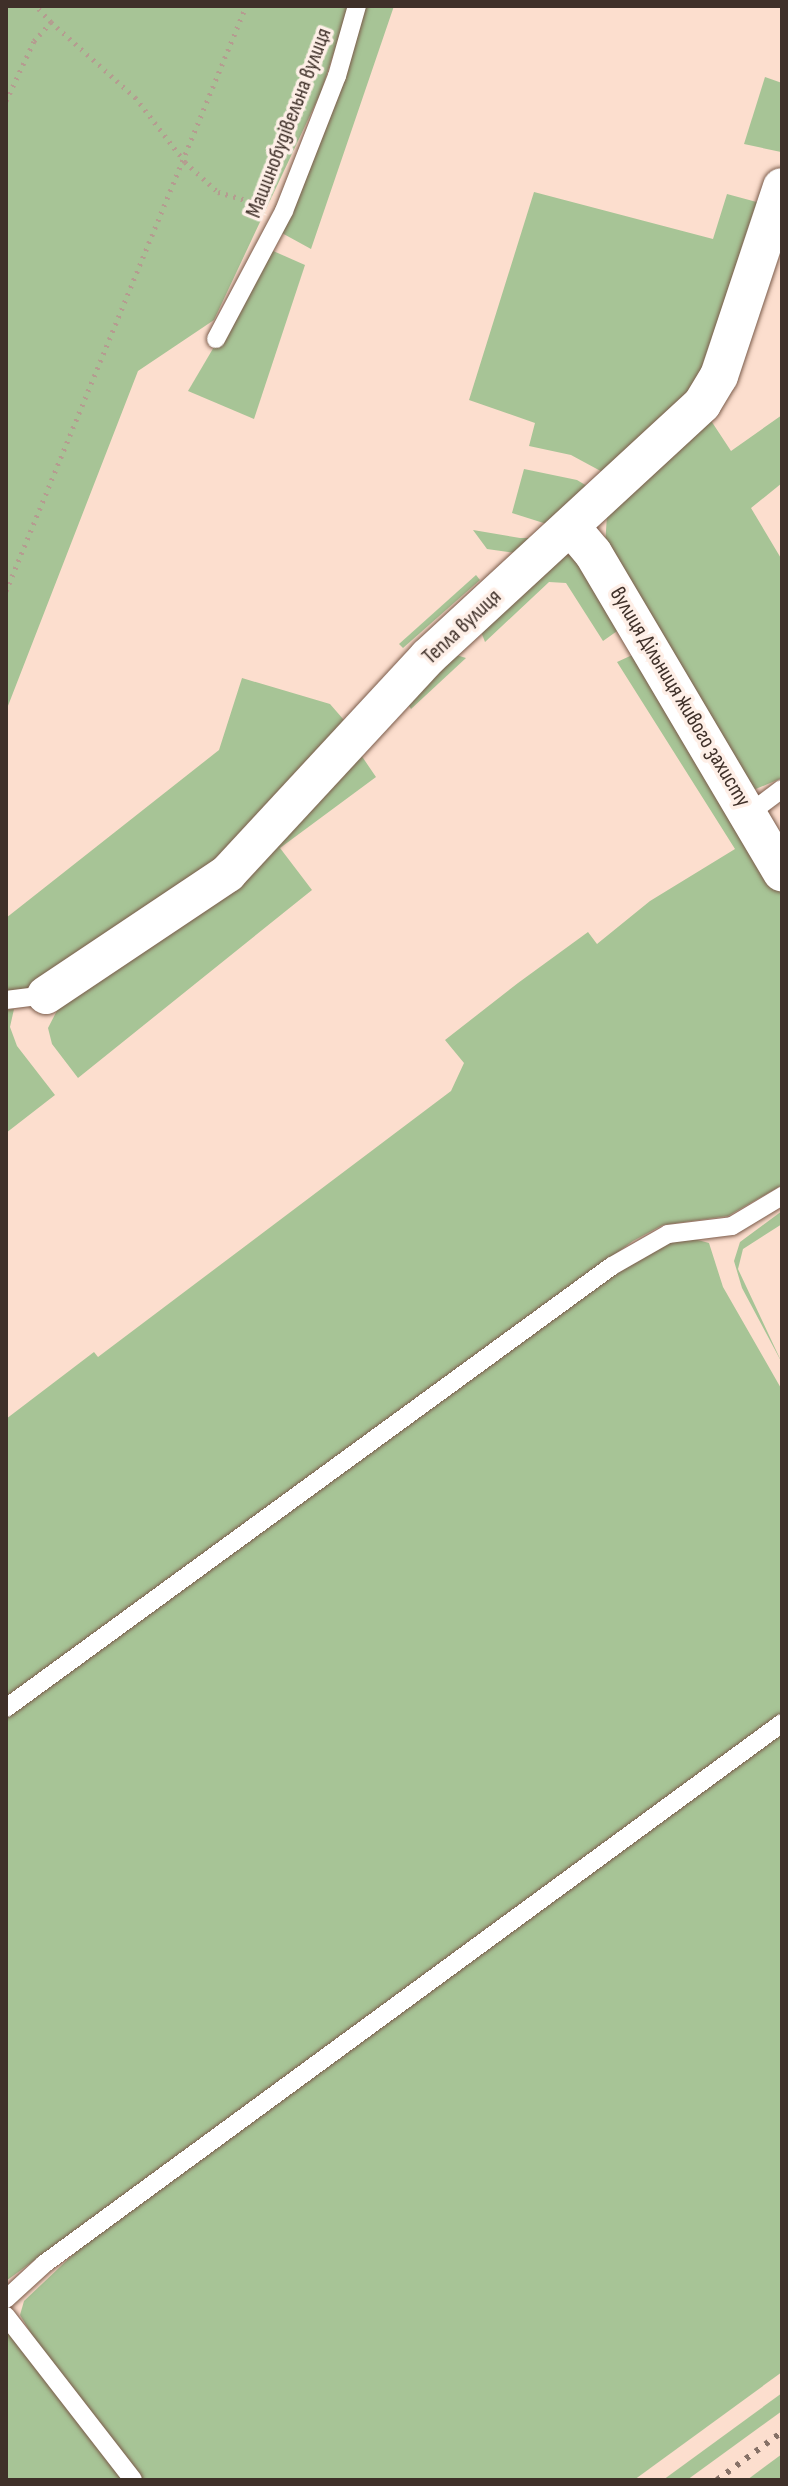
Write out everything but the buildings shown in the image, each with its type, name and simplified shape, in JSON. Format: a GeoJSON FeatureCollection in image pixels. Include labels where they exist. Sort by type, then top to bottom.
{"type":"FeatureCollection","features":[{"type":"Feature","properties":{"kind":"street","name":"Тепла вулиця"},"geometry":{"type":"LineString","coordinates":[[46,995],[228,873],[428,657],[702,404],[719,376],[782,187]]}},
{"type":"Feature","properties":{"kind":"street","name":"вулиця Дільниця живого захисту"},"geometry":{"type":"LineString","coordinates":[[571,527],[593,553],[750,813],[782,872]]}},
{"type":"Feature","properties":{"kind":"lane","name":"Машинобудівельна вулиця"},"geometry":{"type":"LineString","coordinates":[[216,339],[284,211],[337,76],[357,6]]}},
{"type":"Feature","properties":{"kind":"lane"},"geometry":{"type":"LineString","coordinates":[[750,813],[782,789]]}},
{"type":"Feature","properties":{"kind":"lane"},"geometry":{"type":"LineString","coordinates":[[6,1000],[46,995]]}},
{"type":"Feature","properties":{"kind":"lane"},"geometry":{"type":"LineString","coordinates":[[6,1708],[612,1266],[668,1234],[732,1226],[782,1196]]}},
{"type":"Feature","properties":{"kind":"lane"},"geometry":{"type":"LineString","coordinates":[[6,2299],[44,2264],[782,1723]]}},
{"type":"Feature","properties":{"kind":"lane"},"geometry":{"type":"LineString","coordinates":[[6,2316],[133,2480]]}},
{"type":"Feature","properties":{"kind":"path"},"geometry":{"type":"LineString","coordinates":[[36,6],[135,97],[185,162],[218,192],[284,211]]}},
{"type":"Feature","properties":{"kind":"path"},"geometry":{"type":"LineString","coordinates":[[6,591],[185,162],[246,6]]}},
{"type":"Feature","properties":{"kind":"path"},"geometry":{"type":"LineString","coordinates":[[6,101],[34,41],[51,22]]}},
{"type":"Feature","properties":{"kind":"green space"},"geometry":{"type":"Polygon","coordinates":[[[6,6],[349,6],[321,92],[214,320],[138,371],[6,711],[6,6]]]}},
{"type":"Feature","properties":{"kind":"green space"},"geometry":{"type":"Polygon","coordinates":[[[366,6],[394,6],[311,249],[280,232],[342,82],[366,6]]]}},
{"type":"Feature","properties":{"kind":"green space"},"geometry":{"type":"Polygon","coordinates":[[[765,77],[782,83],[781,152],[744,144],[765,77]]]}},
{"type":"Feature","properties":{"kind":"green space"},"geometry":{"type":"Polygon","coordinates":[[[534,192],[713,239],[727,194],[764,204],[702,380],[608,475],[571,455],[529,446],[535,423],[469,400],[534,192]]]}},
{"type":"Feature","properties":{"kind":"green space"},"geometry":{"type":"Polygon","coordinates":[[[271,250],[305,265],[254,419],[188,391],[271,250]]]}},
{"type":"Feature","properties":{"kind":"green space"},"geometry":{"type":"Polygon","coordinates":[[[706,413],[731,451],[782,415],[782,483],[751,508],[782,560],[782,778],[751,791],[605,546],[607,515],[706,413]]]}},
{"type":"Feature","properties":{"kind":"green space"},"geometry":{"type":"Polygon","coordinates":[[[524,469],[577,480],[592,489],[553,526],[512,513],[524,469]]]}},
{"type":"Feature","properties":{"kind":"green space"},"geometry":{"type":"Polygon","coordinates":[[[473,530],[539,538],[522,554],[487,549],[473,530]]]}},
{"type":"Feature","properties":{"kind":"green space"},"geometry":{"type":"Polygon","coordinates":[[[564,555],[580,555],[620,629],[603,641],[566,583],[549,582],[485,642],[480,629],[564,555]]]}},
{"type":"Feature","properties":{"kind":"green space"},"geometry":{"type":"Polygon","coordinates":[[[476,575],[480,580],[403,648],[399,644],[476,575]]]}},
{"type":"Feature","properties":{"kind":"green space"},"geometry":{"type":"Polygon","coordinates":[[[641,651],[782,895],[782,1185],[728,1216],[663,1225],[633,1241],[6,1699],[6,1419],[94,1352],[98,1357],[451,1091],[464,1063],[445,1040],[588,932],[597,944],[650,901],[735,849],[617,662],[641,651]]]}},
{"type":"Feature","properties":{"kind":"green space"},"geometry":{"type":"Polygon","coordinates":[[[453,654],[466,658],[411,709],[405,699],[453,654]]]}},
{"type":"Feature","properties":{"kind":"green space"},"geometry":{"type":"Polygon","coordinates":[[[242,678],[330,704],[350,727],[224,863],[55,984],[6,993],[6,918],[219,750],[242,678]]]}},
{"type":"Feature","properties":{"kind":"green space"},"geometry":{"type":"Polygon","coordinates":[[[361,755],[376,777],[280,848],[312,890],[78,1078],[52,1044],[48,1028],[65,995],[361,755]]]}},
{"type":"Feature","properties":{"kind":"green space"},"geometry":{"type":"Polygon","coordinates":[[[14,1009],[10,1027],[17,1046],[55,1095],[6,1133],[6,1010],[14,1009]]]}},
{"type":"Feature","properties":{"kind":"green space"},"geometry":{"type":"Polygon","coordinates":[[[782,1211],[782,1224],[743,1249],[738,1269],[782,1363],[742,1288],[734,1261],[740,1242],[782,1211]]]}},
{"type":"Feature","properties":{"kind":"green space"},"geometry":{"type":"Polygon","coordinates":[[[694,1239],[709,1243],[723,1287],[782,1390],[782,1714],[6,2281],[6,1716],[585,1292],[662,1244],[694,1239]]]}},
{"type":"Feature","properties":{"kind":"green space"},"geometry":{"type":"Polygon","coordinates":[[[782,1730],[782,2372],[634,2480],[141,2480],[35,2340],[20,2315],[24,2301],[81,2247],[782,1730]]]}},
{"type":"Feature","properties":{"kind":"green space"},"geometry":{"type":"Polygon","coordinates":[[[6,2329],[124,2480],[6,2480],[6,2329]]]}},
{"type":"Feature","properties":{"kind":"green space"},"geometry":{"type":"Polygon","coordinates":[[[782,2393],[782,2411],[687,2480],[663,2480],[782,2393]]]}},
{"type":"Feature","properties":{"kind":"green space"},"geometry":{"type":"Polygon","coordinates":[[[782,2454],[782,2480],[747,2480],[782,2454]]]}},
{"type":"Feature","properties":{"kind":"railway"},"geometry":{"type":"LineString","coordinates":[[717,2480],[782,2432]]}}]}
